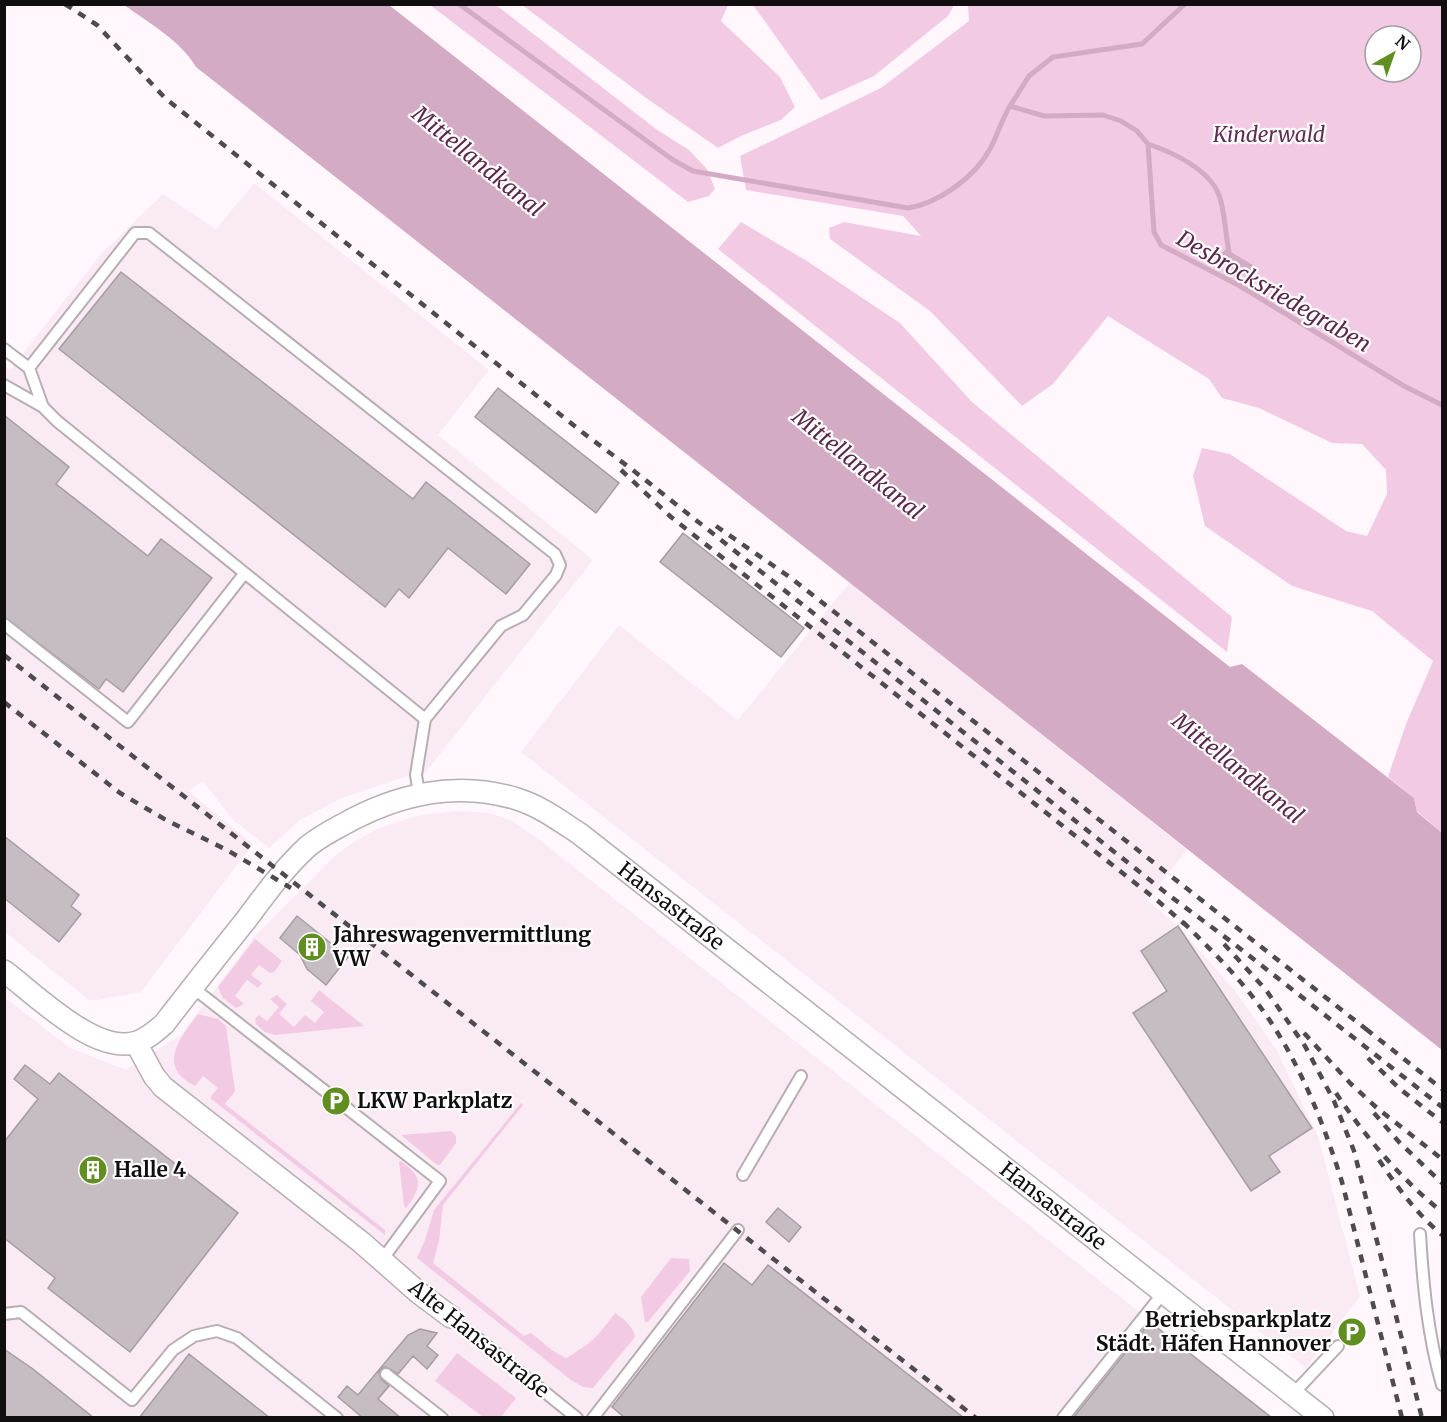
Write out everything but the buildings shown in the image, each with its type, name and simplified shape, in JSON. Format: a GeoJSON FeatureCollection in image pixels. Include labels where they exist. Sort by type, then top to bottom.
{"type":"FeatureCollection","features":[{"type":"Feature","properties":{"kind":"street","name":"Hansastraße"},"geometry":{"type":"LineString","coordinates":[[136,1043],[164,1024],[282,873],[306,848],[367,811],[388,802],[419,794],[444,790],[479,792],[515,798],[547,812],[580,834],[1323,1418]]}},
{"type":"Feature","properties":{"kind":"street"},"geometry":{"type":"LineString","coordinates":[[4,971],[80,1030],[107,1043],[136,1043]]}},
{"type":"Feature","properties":{"kind":"street","name":"Alte Hansastraße"},"geometry":{"type":"LineString","coordinates":[[136,1043],[154,1076],[163,1086],[451,1317]]}},
{"type":"Feature","properties":{"kind":"lane"},"geometry":{"type":"LineString","coordinates":[[29,368],[135,233],[149,233],[555,554],[560,565],[556,575],[523,615],[501,626],[425,719],[416,775],[419,794]]}},
{"type":"Feature","properties":{"kind":"lane"},"geometry":{"type":"LineString","coordinates":[[4,349],[29,368],[43,407]]}},
{"type":"Feature","properties":{"kind":"lane"},"geometry":{"type":"LineString","coordinates":[[4,385],[43,407],[94,452],[425,719]]}},
{"type":"Feature","properties":{"kind":"lane"},"geometry":{"type":"LineString","coordinates":[[4,624],[128,722],[244,574]]}},
{"type":"Feature","properties":{"kind":"lane"},"geometry":{"type":"LineString","coordinates":[[192,987],[440,1181],[382,1260]]}},
{"type":"Feature","properties":{"kind":"lane"},"geometry":{"type":"LineString","coordinates":[[743,1175],[801,1076]]}},
{"type":"Feature","properties":{"kind":"lane"},"geometry":{"type":"LineString","coordinates":[[593,1418],[738,1230]]}},
{"type":"Feature","properties":{"kind":"lane"},"geometry":{"type":"LineString","coordinates":[[1420,1234],[1423,1288],[1434,1357],[1443,1385]]}},
{"type":"Feature","properties":{"kind":"lane"},"geometry":{"type":"LineString","coordinates":[[1063,1418],[1164,1292]]}},
{"type":"Feature","properties":{"kind":"lane"},"geometry":{"type":"LineString","coordinates":[[4,1314],[21,1312],[132,1400],[173,1350],[194,1336],[217,1331],[237,1338],[337,1418]]}},
{"type":"Feature","properties":{"kind":"lane","name":"Alte Hansastraße"},"geometry":{"type":"LineString","coordinates":[[451,1317],[577,1418]]}},
{"type":"Feature","properties":{"kind":"lane"},"geometry":{"type":"LineString","coordinates":[[1293,1394],[1338,1346]]}},
{"type":"Feature","properties":{"kind":"lane"},"geometry":{"type":"LineString","coordinates":[[386,1374],[442,1418]]}},
{"type":"Feature","properties":{"kind":"shaded area"},"geometry":{"type":"Polygon","coordinates":[[[254,183],[489,370],[438,435],[593,560],[425,773],[407,776],[342,798],[300,820],[269,848],[233,820],[203,781],[188,791],[253,844],[141,992],[90,1001],[5,932],[4,367],[10,370],[101,254],[163,194],[216,229],[254,183]]]}},
{"type":"Feature","properties":{"kind":"shaded area"},"geometry":{"type":"Polygon","coordinates":[[[850,582],[1187,850],[1147,900],[1178,926],[1236,992],[1276,1049],[1318,1136],[1360,1296],[1306,1368],[521,752],[619,625],[738,720],[850,582]]]}},
{"type":"Feature","properties":{"kind":"shaded area"},"geometry":{"type":"Polygon","coordinates":[[[459,811],[490,813],[512,821],[537,838],[1273,1417],[5,1417],[4,997],[70,1048],[126,1070],[182,1034],[254,937],[337,854],[380,828],[420,815],[459,811]]]}},
{"type":"Feature","properties":{"kind":"green space"},"geometry":{"type":"Polygon","coordinates":[[[430,5],[496,5],[656,129],[689,150],[707,169],[715,189],[709,196],[688,202],[430,5]]]}},
{"type":"Feature","properties":{"kind":"green space"},"geometry":{"type":"Polygon","coordinates":[[[522,5],[728,5],[721,21],[780,77],[795,107],[781,120],[718,148],[649,100],[522,5]]]}},
{"type":"Feature","properties":{"kind":"green space"},"geometry":{"type":"Polygon","coordinates":[[[753,5],[954,5],[948,16],[874,76],[821,100],[753,5]]]}},
{"type":"Feature","properties":{"kind":"green space","name":"Kinderwald"},"geometry":{"type":"Polygon","coordinates":[[[968,5],[1442,5],[1442,833],[1417,811],[1414,798],[1388,777],[1406,724],[1433,661],[1372,611],[1292,586],[1205,526],[1193,476],[1202,448],[1230,454],[1346,531],[1367,536],[1387,494],[1386,470],[1362,444],[1332,443],[1259,408],[1222,398],[1209,379],[1108,316],[1053,384],[1022,406],[930,311],[830,239],[829,228],[844,222],[921,236],[903,216],[746,190],[740,156],[881,88],[969,21],[968,5]]]}},
{"type":"Feature","properties":{"kind":"green space"},"geometry":{"type":"Polygon","coordinates":[[[741,222],[807,261],[900,323],[972,402],[1232,617],[1227,652],[718,249],[741,222]]]}},
{"type":"Feature","properties":{"kind":"green space"},"geometry":{"type":"Polygon","coordinates":[[[255,939],[282,961],[274,972],[270,973],[259,965],[251,975],[262,983],[258,988],[247,980],[235,996],[244,1004],[236,1008],[223,998],[218,987],[255,939]]]}},
{"type":"Feature","properties":{"kind":"green space"},"geometry":{"type":"Polygon","coordinates":[[[319,990],[364,1026],[275,1035],[265,1032],[256,1024],[255,1019],[259,1015],[267,1021],[279,1007],[270,999],[277,995],[287,1004],[279,1014],[294,1027],[305,1015],[315,1023],[324,1012],[311,1001],[319,990]]]}},
{"type":"Feature","properties":{"kind":"green space"},"geometry":{"type":"Polygon","coordinates":[[[198,1014],[218,1019],[226,1026],[235,1091],[225,1104],[385,1230],[385,1235],[210,1098],[218,1088],[203,1076],[195,1086],[179,1074],[175,1067],[176,1051],[183,1035],[198,1014]]]}},
{"type":"Feature","properties":{"kind":"green space"},"geometry":{"type":"Polygon","coordinates":[[[521,1103],[523,1105],[443,1205],[439,1241],[433,1263],[524,1336],[531,1333],[553,1351],[566,1358],[594,1339],[615,1313],[622,1318],[630,1326],[635,1337],[593,1388],[583,1387],[571,1380],[417,1258],[434,1210],[521,1103]]]}},
{"type":"Feature","properties":{"kind":"green space"},"geometry":{"type":"Polygon","coordinates":[[[451,1131],[456,1136],[456,1143],[440,1165],[437,1165],[401,1135],[451,1131]]]}},
{"type":"Feature","properties":{"kind":"green space"},"geometry":{"type":"Polygon","coordinates":[[[401,1161],[414,1173],[418,1183],[418,1188],[406,1208],[399,1162],[401,1161]]]}},
{"type":"Feature","properties":{"kind":"green space"},"geometry":{"type":"Polygon","coordinates":[[[671,1258],[689,1259],[690,1271],[648,1322],[645,1322],[641,1297],[671,1258]]]}},
{"type":"Feature","properties":{"kind":"green space"},"geometry":{"type":"Polygon","coordinates":[[[457,1353],[516,1398],[501,1417],[483,1417],[435,1381],[457,1353]]]}},
{"type":"Feature","properties":{"kind":"water","name":"Mittellandkanal"},"geometry":{"type":"Polygon","coordinates":[[[124,5],[389,5],[1230,667],[1242,664],[1414,798],[1417,812],[1442,833],[1442,1050],[196,67],[173,40],[124,5]]]}},
{"type":"Feature","properties":{"kind":"water"},"geometry":{"type":"Polygon","coordinates":[[[1226,249],[1253,265],[1253,270],[1248,277],[1220,261],[1219,256],[1226,249]]]}},
{"type":"Feature","properties":{"kind":"waterway","name":"Desbrocksriedegraben"},"geometry":{"type":"LineString","coordinates":[[459,4],[673,160],[693,171],[908,208],[932,201],[966,179],[990,149],[1010,106],[1044,116],[1103,115],[1121,121],[1137,131],[1148,144],[1154,232],[1161,245],[1240,286],[1404,386],[1442,405]]}},
{"type":"Feature","properties":{"kind":"waterway"},"geometry":{"type":"LineString","coordinates":[[1010,106],[1029,76],[1053,57],[1142,44],[1185,4]]}},
{"type":"Feature","properties":{"kind":"waterway"},"geometry":{"type":"LineString","coordinates":[[1148,144],[1189,163],[1207,177],[1214,186],[1223,208],[1229,251]]}},
{"type":"Feature","properties":{"kind":"waterway"},"geometry":{"type":"LineString","coordinates":[[1234,270],[1240,286]]}},
{"type":"Feature","properties":{"kind":"railway"},"geometry":{"type":"LineString","coordinates":[[65,4],[97,25],[165,98],[582,432],[1170,896],[1442,1107]]}},
{"type":"Feature","properties":{"kind":"railway"},"geometry":{"type":"LineString","coordinates":[[621,470],[671,517],[1188,927]]}},
{"type":"Feature","properties":{"kind":"railway"},"geometry":{"type":"LineString","coordinates":[[716,526],[791,578],[1371,1033]]}},
{"type":"Feature","properties":{"kind":"railway"},"geometry":{"type":"LineString","coordinates":[[4,655],[976,1418]]}},
{"type":"Feature","properties":{"kind":"railway"},"geometry":{"type":"LineString","coordinates":[[4,702],[120,793],[166,820],[227,850],[291,888]]}},
{"type":"Feature","properties":{"kind":"railway"},"geometry":{"type":"LineString","coordinates":[[1183,922],[1230,970],[1270,1020],[1306,1087],[1326,1134],[1342,1182],[1402,1418]]}},
{"type":"Feature","properties":{"kind":"railway"},"geometry":{"type":"LineString","coordinates":[[1224,944],[1266,990],[1305,1046],[1334,1101],[1354,1151],[1422,1418]]}},
{"type":"Feature","properties":{"kind":"railway"},"geometry":{"type":"LineString","coordinates":[[1366,1029],[1442,1089]]}},
{"type":"Feature","properties":{"kind":"railway"},"geometry":{"type":"LineString","coordinates":[[1304,1033],[1350,1083],[1377,1108],[1442,1159]]}},
{"type":"Feature","properties":{"kind":"railway"},"geometry":{"type":"LineString","coordinates":[[1368,1058],[1400,1089],[1442,1122]]}},
{"type":"Feature","properties":{"kind":"railway"},"geometry":{"type":"LineString","coordinates":[[1336,1093],[1385,1157],[1412,1186],[1442,1212]]}},
{"type":"Feature","properties":{"kind":"railway"},"geometry":{"type":"LineString","coordinates":[[1374,1113],[1399,1142],[1442,1183]]}},
{"type":"Feature","properties":{"kind":"railway"},"geometry":{"type":"LineString","coordinates":[[1379,1160],[1408,1200],[1442,1235]]}},
{"type":"Feature","properties":{"kind":"place","name":"Jahreswagenvermittlung VW"},"geometry":{"type":"Point","coordinates":[312,947]}},
{"type":"Feature","properties":{"kind":"place","name":"LKW Parkplatz"},"geometry":{"type":"Point","coordinates":[336,1101]}},
{"type":"Feature","properties":{"kind":"place","name":"Halle 4"},"geometry":{"type":"Point","coordinates":[93,1170]}},
{"type":"Feature","properties":{"kind":"place","name":"Betriebsparkplatz Städt. Häfen Hannover"},"geometry":{"type":"Point","coordinates":[1352,1332]}}]}
